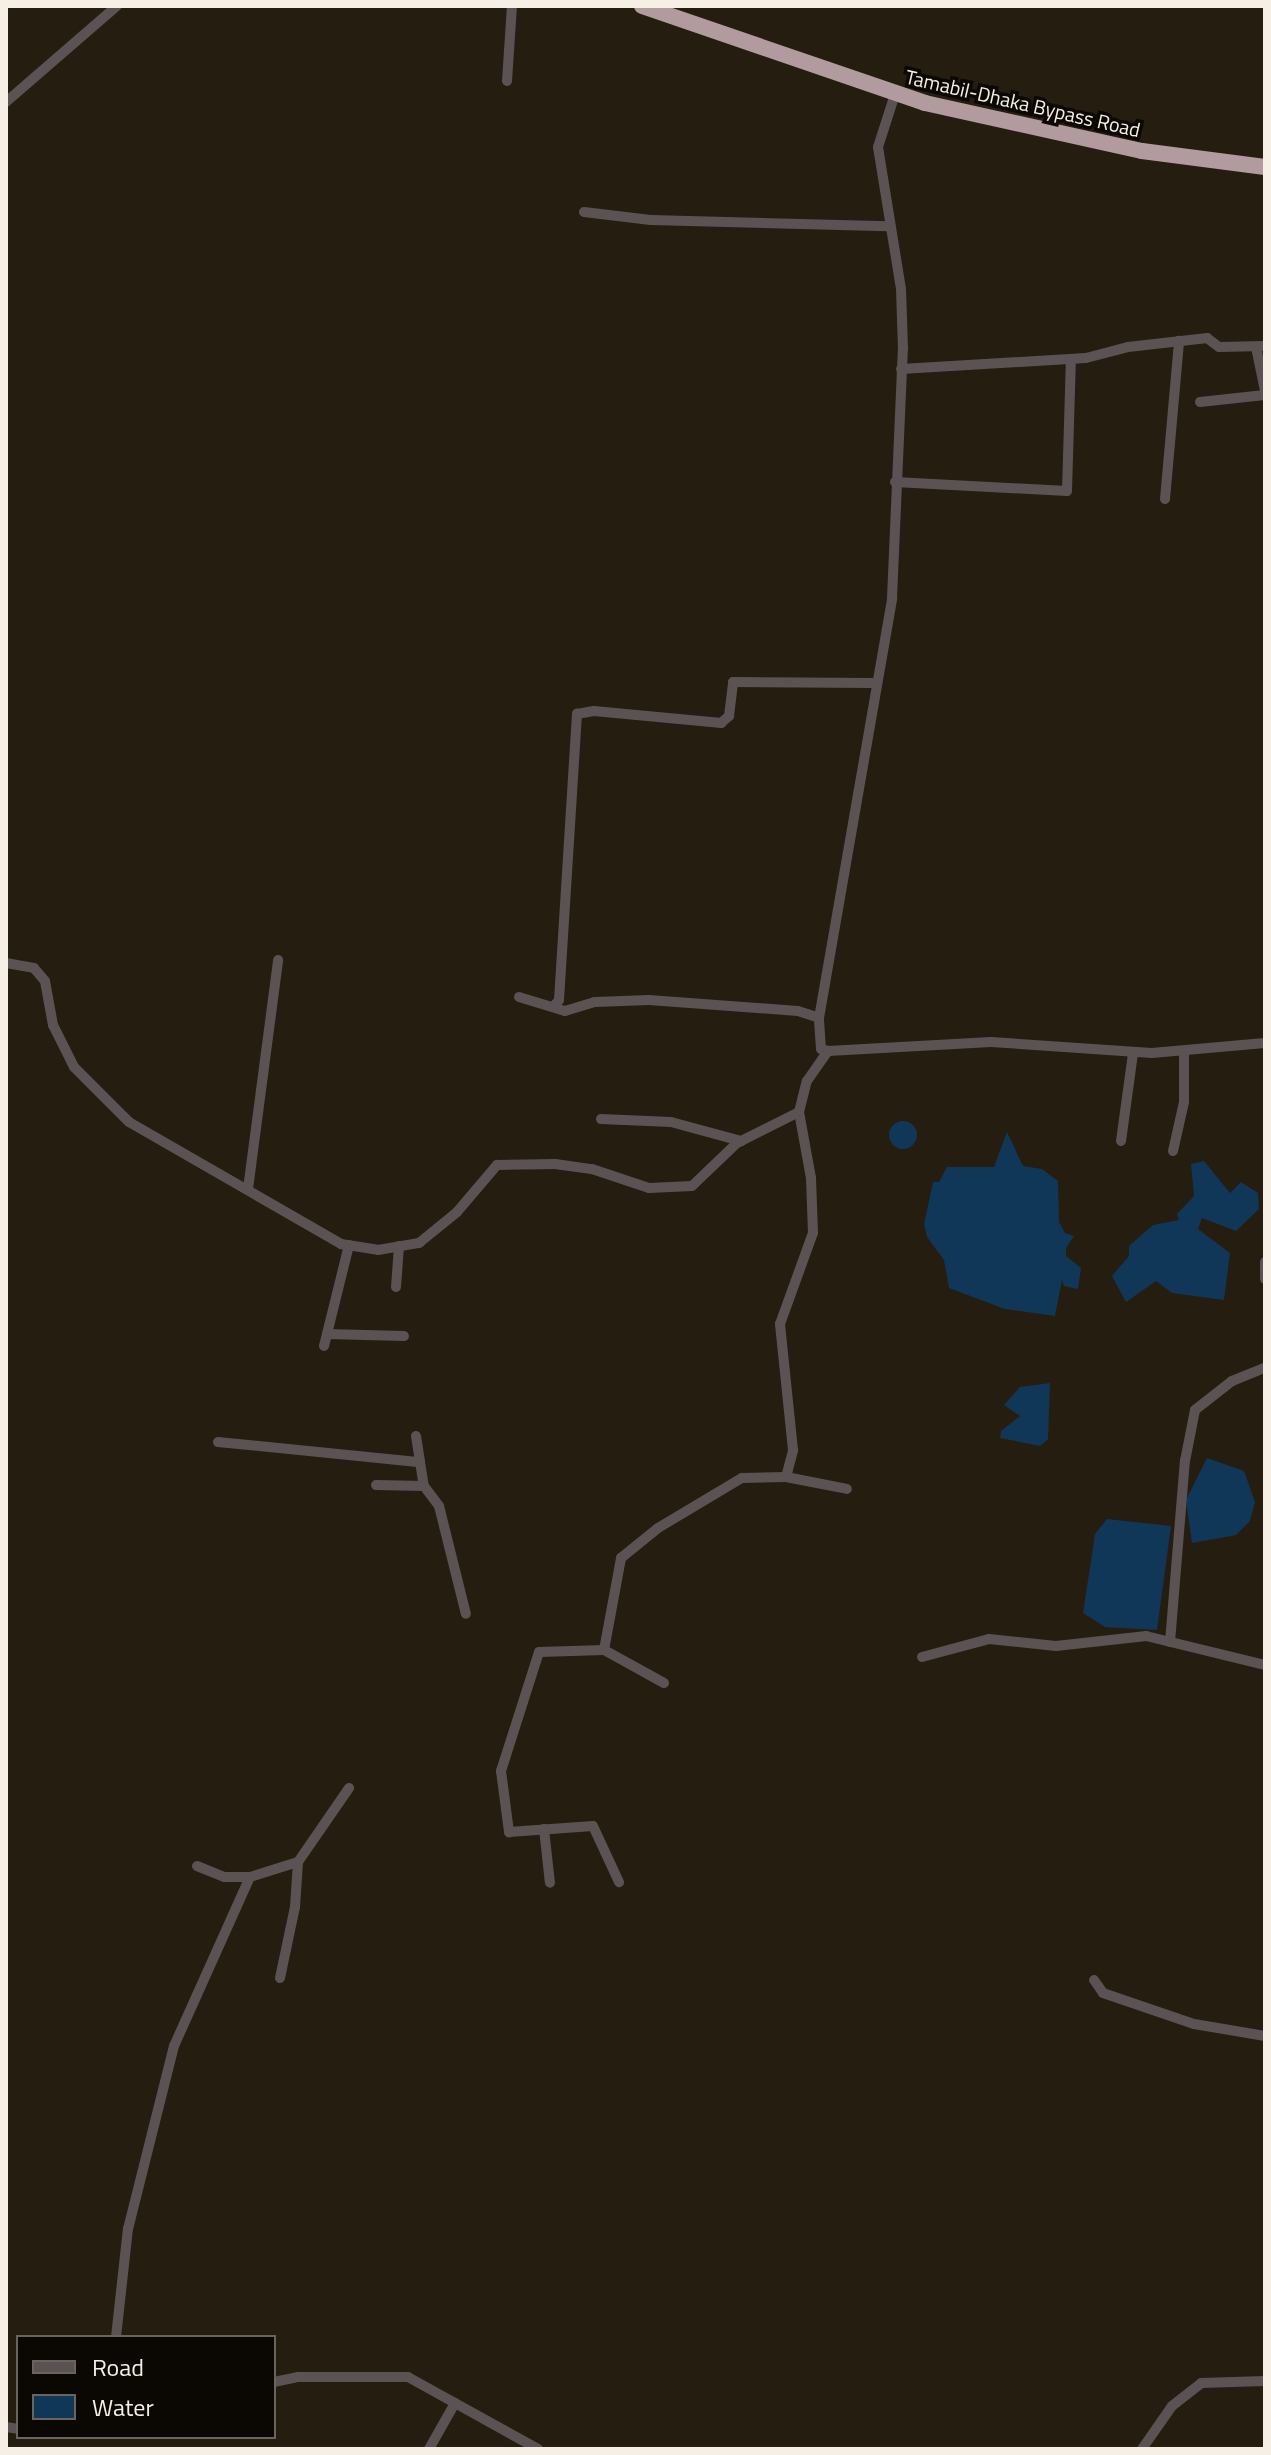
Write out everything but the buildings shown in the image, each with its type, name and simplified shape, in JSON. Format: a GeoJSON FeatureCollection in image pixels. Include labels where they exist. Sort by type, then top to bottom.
{"type":"FeatureCollection","features":[{"type":"Feature","properties":{"kind":"highway","name":"Tamabil-Dhaka Bypass Road"},"geometry":{"type":"LineString","coordinates":[[642,6],[895,94],[1142,151],[1265,167]]}},
{"type":"Feature","properties":{"kind":"street"},"geometry":{"type":"LineString","coordinates":[[6,102],[117,6]]}},
{"type":"Feature","properties":{"kind":"street"},"geometry":{"type":"LineString","coordinates":[[507,81],[512,6]]}},
{"type":"Feature","properties":{"kind":"street"},"geometry":{"type":"LineString","coordinates":[[895,94],[878,147],[888,226],[901,289],[892,598],[873,683],[876,708],[819,1018],[821,1049],[991,1042],[1133,1053],[1184,1052],[1265,1043]]}},
{"type":"Feature","properties":{"kind":"street"},"geometry":{"type":"LineString","coordinates":[[584,212],[651,220],[888,226]]}},
{"type":"Feature","properties":{"kind":"street"},"geometry":{"type":"LineString","coordinates":[[901,369],[1071,359],[1207,338],[1219,347],[1260,347],[1265,393],[1200,402]]}},
{"type":"Feature","properties":{"kind":"street"},"geometry":{"type":"LineString","coordinates":[[1165,499],[1179,341]]}},
{"type":"Feature","properties":{"kind":"street"},"geometry":{"type":"LineString","coordinates":[[895,482],[1067,491],[1071,359]]}},
{"type":"Feature","properties":{"kind":"street"},"geometry":{"type":"LineString","coordinates":[[553,1007],[559,1000],[577,714],[594,711],[721,723],[729,716],[733,682],[873,683]]}},
{"type":"Feature","properties":{"kind":"street"},"geometry":{"type":"LineString","coordinates":[[248,1189],[278,960]]}},
{"type":"Feature","properties":{"kind":"street"},"geometry":{"type":"LineString","coordinates":[[6,963],[34,968],[45,981],[53,1025],[64,1050],[112,1107],[153,1140],[349,1245],[378,1250],[419,1243],[457,1212],[497,1165],[555,1164],[592,1169],[649,1188],[692,1186],[741,1141],[799,1112]]}},
{"type":"Feature","properties":{"kind":"street"},"geometry":{"type":"LineString","coordinates":[[519,997],[565,1011],[595,1002],[649,1000],[798,1011],[819,1018]]}},
{"type":"Feature","properties":{"kind":"street"},"geometry":{"type":"LineString","coordinates":[[786,1477],[793,1450],[780,1324],[813,1233],[814,1210],[799,1112],[807,1081],[828,1051]]}},
{"type":"Feature","properties":{"kind":"street"},"geometry":{"type":"LineString","coordinates":[[1173,1151],[1184,1102],[1184,1052]]}},
{"type":"Feature","properties":{"kind":"street"},"geometry":{"type":"LineString","coordinates":[[1121,1141],[1133,1053]]}},
{"type":"Feature","properties":{"kind":"street"},"geometry":{"type":"LineString","coordinates":[[601,1119],[671,1122],[741,1141]]}},
{"type":"Feature","properties":{"kind":"street"},"geometry":{"type":"LineString","coordinates":[[324,1346],[349,1245]]}},
{"type":"Feature","properties":{"kind":"street"},"geometry":{"type":"LineString","coordinates":[[396,1287],[399,1246]]}},
{"type":"Feature","properties":{"kind":"street"},"geometry":{"type":"LineString","coordinates":[[1265,1262],[1265,1279]]}},
{"type":"Feature","properties":{"kind":"street"},"geometry":{"type":"LineString","coordinates":[[327,1334],[404,1336]]}},
{"type":"Feature","properties":{"kind":"street"},"geometry":{"type":"LineString","coordinates":[[1170,1642],[1185,1461],[1195,1410],[1232,1381],[1265,1368]]}},
{"type":"Feature","properties":{"kind":"street"},"geometry":{"type":"LineString","coordinates":[[416,1436],[424,1486],[439,1506],[466,1614]]}},
{"type":"Feature","properties":{"kind":"street"},"geometry":{"type":"LineString","coordinates":[[218,1442],[420,1462]]}},
{"type":"Feature","properties":{"kind":"street"},"geometry":{"type":"LineString","coordinates":[[604,1650],[621,1558],[696,1503],[742,1478],[786,1477],[847,1489]]}},
{"type":"Feature","properties":{"kind":"street"},"geometry":{"type":"LineString","coordinates":[[376,1485],[424,1486]]}},
{"type":"Feature","properties":{"kind":"street"},"geometry":{"type":"LineString","coordinates":[[922,1657],[989,1639],[1056,1646],[1146,1636],[1265,1665]]}},
{"type":"Feature","properties":{"kind":"street"},"geometry":{"type":"LineString","coordinates":[[619,1882],[593,1826],[509,1832],[501,1771],[539,1652],[604,1650],[664,1683]]}},
{"type":"Feature","properties":{"kind":"street"},"geometry":{"type":"LineString","coordinates":[[280,1978],[295,1907],[298,1862],[349,1788]]}},
{"type":"Feature","properties":{"kind":"street"},"geometry":{"type":"LineString","coordinates":[[544,1829],[550,1883]]}},
{"type":"Feature","properties":{"kind":"street"},"geometry":{"type":"LineString","coordinates":[[197,1866],[224,1877],[250,1877],[298,1862]]}},
{"type":"Feature","properties":{"kind":"street"},"geometry":{"type":"LineString","coordinates":[[116,2335],[128,2229],[174,2046],[250,1877]]}},
{"type":"Feature","properties":{"kind":"street"},"geometry":{"type":"LineString","coordinates":[[1094,1980],[1103,1993],[1194,2024],[1265,2036]]}},
{"type":"Feature","properties":{"kind":"street"},"geometry":{"type":"LineString","coordinates":[[276,2382],[298,2377],[408,2377],[538,2449]]}},
{"type":"Feature","properties":{"kind":"street"},"geometry":{"type":"LineString","coordinates":[[1142,2449],[1172,2406],[1201,2383],[1265,2381]]}},
{"type":"Feature","properties":{"kind":"street"},"geometry":{"type":"LineString","coordinates":[[429,2449],[455,2403]]}},
{"type":"Feature","properties":{"kind":"water"},"geometry":{"type":"Polygon","coordinates":[[[903,1121],[913,1125],[917,1135],[913,1145],[903,1149],[893,1145],[889,1135],[893,1125],[903,1121]]]}},
{"type":"Feature","properties":{"kind":"water"},"geometry":{"type":"Polygon","coordinates":[[[1007,1132],[1023,1166],[1042,1169],[1058,1181],[1059,1222],[1065,1233],[1074,1236],[1066,1248],[1066,1256],[1081,1268],[1078,1289],[1064,1286],[1062,1280],[1055,1316],[1005,1309],[949,1288],[944,1260],[927,1237],[924,1224],[933,1182],[939,1182],[947,1167],[994,1167],[1007,1132]]]}},
{"type":"Feature","properties":{"kind":"water"},"geometry":{"type":"Polygon","coordinates":[[[1204,1161],[1230,1193],[1241,1182],[1258,1193],[1259,1209],[1236,1231],[1202,1218],[1198,1229],[1230,1253],[1224,1300],[1172,1293],[1156,1281],[1126,1302],[1112,1276],[1129,1256],[1129,1246],[1153,1225],[1179,1220],[1177,1214],[1194,1196],[1191,1164],[1204,1161]]]}},
{"type":"Feature","properties":{"kind":"water"},"geometry":{"type":"Polygon","coordinates":[[[1050,1383],[1048,1439],[1040,1446],[1000,1438],[1001,1431],[1020,1416],[1004,1405],[1020,1387],[1050,1383]]]}},
{"type":"Feature","properties":{"kind":"water"},"geometry":{"type":"Polygon","coordinates":[[[1207,1458],[1244,1471],[1255,1502],[1250,1521],[1236,1535],[1192,1543],[1186,1500],[1207,1458]]]}},
{"type":"Feature","properties":{"kind":"water"},"geometry":{"type":"Polygon","coordinates":[[[1107,1519],[1171,1526],[1157,1630],[1105,1627],[1083,1613],[1095,1534],[1107,1519]]]}}]}
